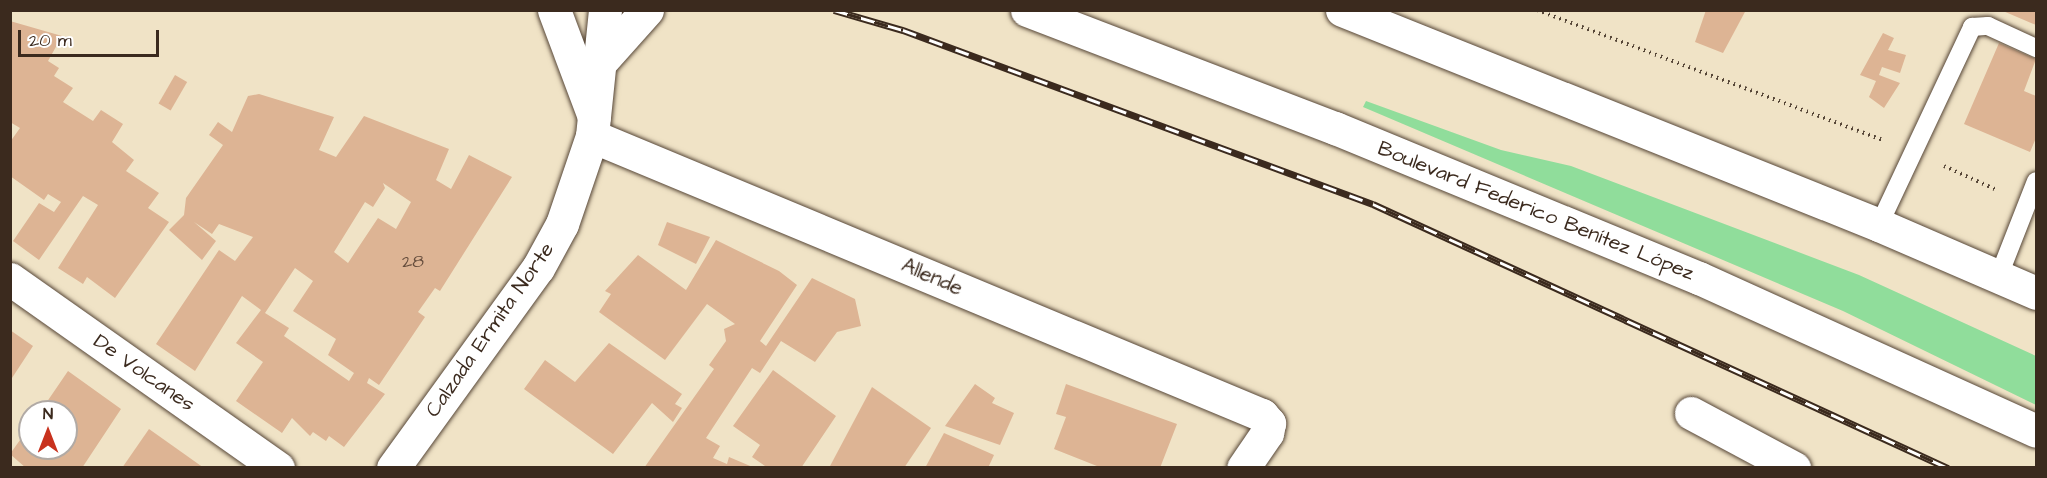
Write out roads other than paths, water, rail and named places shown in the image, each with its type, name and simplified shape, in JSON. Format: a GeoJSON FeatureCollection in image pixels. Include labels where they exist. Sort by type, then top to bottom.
{"type":"FeatureCollection","features":[{"type":"Feature","properties":{"kind":"main road"},"geometry":{"type":"LineString","coordinates":[[554,10],[593,127]]}},
{"type":"Feature","properties":{"kind":"main road","name":"Calzada Ermita Norte"},"geometry":{"type":"LineString","coordinates":[[393,468],[538,268],[576,190],[593,127],[597,66],[605,10]]}},
{"type":"Feature","properties":{"kind":"main road"},"geometry":{"type":"LineString","coordinates":[[597,66],[647,10]]}},
{"type":"Feature","properties":{"kind":"main road","name":"Boulevard Federico Benítez López"},"geometry":{"type":"LineString","coordinates":[[1027,10],[1335,128],[1699,278],[2037,431]]}},
{"type":"Feature","properties":{"kind":"main road"},"geometry":{"type":"LineString","coordinates":[[1342,10],[1879,225],[2037,293]]}},
{"type":"Feature","properties":{"kind":"main road","name":"Allende"},"geometry":{"type":"LineString","coordinates":[[593,127],[1262,415],[1269,423],[1243,468]]}},
{"type":"Feature","properties":{"kind":"main road","name":"De Volcanes"},"geometry":{"type":"LineString","coordinates":[[10,279],[278,468]]}},
{"type":"Feature","properties":{"kind":"main road"},"geometry":{"type":"LineString","coordinates":[[1691,413],[1794,468]]}},
{"type":"Feature","properties":{"kind":"lane"},"geometry":{"type":"LineString","coordinates":[[1879,225],[1972,27],[1988,26],[2037,48]]}},
{"type":"Feature","properties":{"kind":"lane"},"geometry":{"type":"LineString","coordinates":[[1998,278],[2037,182]]}},
{"type":"Feature","properties":{"kind":"railway"},"geometry":{"type":"LineString","coordinates":[[834,10],[903,30],[1373,204],[1948,468]]}}]}
